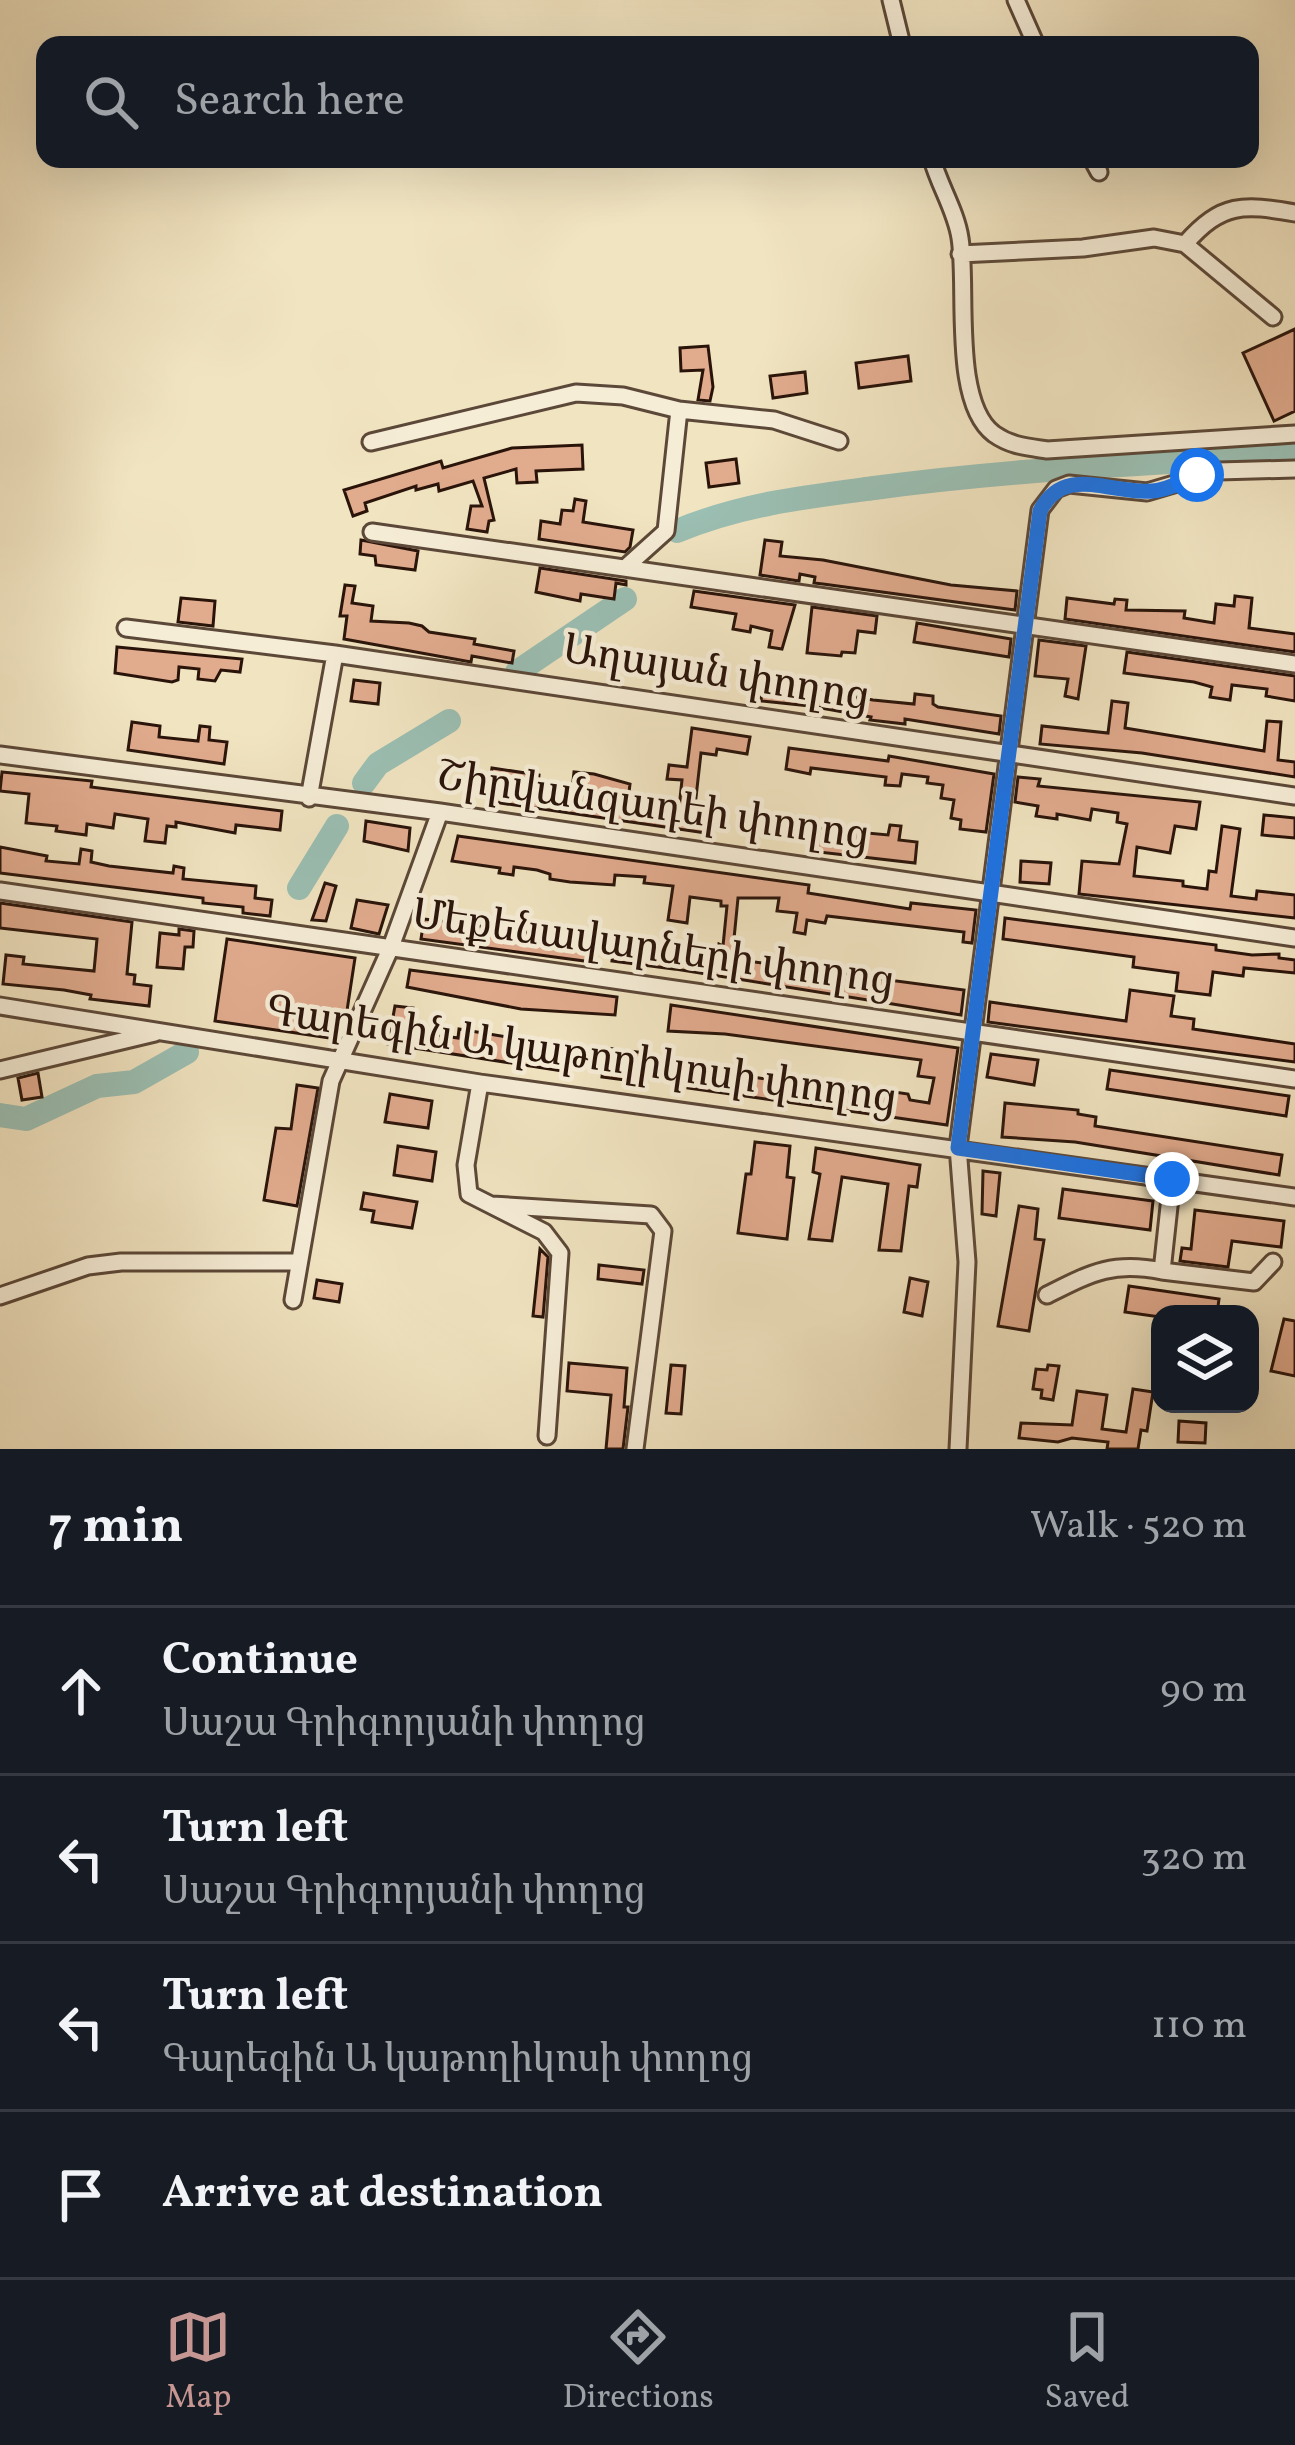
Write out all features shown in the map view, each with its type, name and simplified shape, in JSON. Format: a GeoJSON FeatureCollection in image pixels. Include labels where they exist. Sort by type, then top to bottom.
{"type":"FeatureCollection","features":[{"type":"Feature","properties":{"kind":"street"},"geometry":{"type":"LineString","coordinates":[[891,0],[900,36]]}},
{"type":"Feature","properties":{"kind":"street"},"geometry":{"type":"LineString","coordinates":[[1016,0],[1032,36]]}},
{"type":"Feature","properties":{"kind":"street"},"geometry":{"type":"LineString","coordinates":[[935,168],[957,225],[968,381],[974,406],[989,431],[1013,445],[1047,450],[1295,434]]}},
{"type":"Feature","properties":{"kind":"street"},"geometry":{"type":"LineString","coordinates":[[1185,244],[1226,209],[1253,206],[1295,213]]}},
{"type":"Feature","properties":{"kind":"street"},"geometry":{"type":"LineString","coordinates":[[960,254],[1083,248],[1154,238],[1185,244],[1273,317]]}},
{"type":"Feature","properties":{"kind":"street"},"geometry":{"type":"LineString","coordinates":[[371,442],[576,394],[622,396],[680,410],[774,420],[839,441]]}},
{"type":"Feature","properties":{"kind":"street"},"geometry":{"type":"LineString","coordinates":[[626,566],[666,531],[680,410]]}},
{"type":"Feature","properties":{"kind":"street"},"geometry":{"type":"LineString","coordinates":[[958,1449],[967,1262],[958,1148],[1040,511],[1056,489],[1081,483],[1147,492],[1218,471],[1295,469]]}},
{"type":"Feature","properties":{"kind":"street"},"geometry":{"type":"LineString","coordinates":[[372,532],[1295,664]]}},
{"type":"Feature","properties":{"kind":"street","name":"Աղայան փողոց"},"geometry":{"type":"LineString","coordinates":[[126,628],[335,654],[1295,796]]}},
{"type":"Feature","properties":{"kind":"street"},"geometry":{"type":"LineString","coordinates":[[309,798],[335,654]]}},
{"type":"Feature","properties":{"kind":"street","name":"Շիրվանզադեի փողոց"},"geometry":{"type":"LineString","coordinates":[[0,754],[440,812],[1295,938]]}},
{"type":"Feature","properties":{"kind":"street"},"geometry":{"type":"LineString","coordinates":[[293,1300],[331,1081],[391,947],[440,812]]}},
{"type":"Feature","properties":{"kind":"street","name":"Մեքենավարների փողոց"},"geometry":{"type":"LineString","coordinates":[[0,890],[1295,1079]]}},
{"type":"Feature","properties":{"kind":"street","name":"Գարեգին Ա կաթողիկոսի փողոց"},"geometry":{"type":"LineString","coordinates":[[0,1006],[481,1083],[1295,1197]]}},
{"type":"Feature","properties":{"kind":"street"},"geometry":{"type":"LineString","coordinates":[[0,1070],[164,1031]]}},
{"type":"Feature","properties":{"kind":"street"},"geometry":{"type":"LineString","coordinates":[[481,1083],[465,1181],[469,1194],[544,1232],[560,1252],[547,1436]]}},
{"type":"Feature","properties":{"kind":"street"},"geometry":{"type":"LineString","coordinates":[[1162,1271],[1172,1179]]}},
{"type":"Feature","properties":{"kind":"street"},"geometry":{"type":"LineString","coordinates":[[483,1205],[652,1215],[658,1222],[663,1231],[635,1449]]}},
{"type":"Feature","properties":{"kind":"street"},"geometry":{"type":"LineString","coordinates":[[0,1295],[88,1266],[121,1262],[298,1262]]}},
{"type":"Feature","properties":{"kind":"street"},"geometry":{"type":"LineString","coordinates":[[1047,1295],[1097,1270],[1132,1265],[1254,1282],[1273,1262]]}},
{"type":"Feature","properties":{"kind":"building"},"geometry":{"type":"Polygon","coordinates":[[[1295,329],[1295,411],[1274,421],[1243,353],[1295,329]]]}},
{"type":"Feature","properties":{"kind":"building"},"geometry":{"type":"Polygon","coordinates":[[[708,346],[710,401],[698,400],[703,370],[681,371],[680,348],[708,346]]]}},
{"type":"Feature","properties":{"kind":"building"},"geometry":{"type":"Polygon","coordinates":[[[908,356],[911,381],[859,388],[856,363],[908,356]]]}},
{"type":"Feature","properties":{"kind":"building"},"geometry":{"type":"Polygon","coordinates":[[[805,372],[807,393],[773,398],[770,376],[805,372]]]}},
{"type":"Feature","properties":{"kind":"building"},"geometry":{"type":"Polygon","coordinates":[[[582,445],[583,469],[536,471],[537,482],[517,483],[516,469],[484,478],[494,520],[489,521],[487,532],[467,529],[471,506],[482,506],[473,481],[439,491],[438,484],[416,490],[416,486],[365,503],[367,511],[353,516],[344,490],[441,461],[443,468],[512,448],[582,445]]]}},
{"type":"Feature","properties":{"kind":"building"},"geometry":{"type":"Polygon","coordinates":[[[736,459],[739,483],[709,487],[706,463],[736,459]]]}},
{"type":"Feature","properties":{"kind":"building"},"geometry":{"type":"Polygon","coordinates":[[[575,499],[586,501],[583,522],[633,530],[630,547],[625,552],[539,539],[541,521],[560,524],[562,510],[573,511],[575,499]]]}},
{"type":"Feature","properties":{"kind":"building"},"geometry":{"type":"Polygon","coordinates":[[[361,540],[418,551],[415,570],[376,565],[375,556],[360,554],[361,540]]]}},
{"type":"Feature","properties":{"kind":"building"},"geometry":{"type":"Polygon","coordinates":[[[765,540],[782,542],[780,556],[951,585],[1017,591],[1015,610],[814,583],[815,577],[800,574],[799,581],[760,575],[765,540]]]}},
{"type":"Feature","properties":{"kind":"building"},"geometry":{"type":"Polygon","coordinates":[[[540,568],[626,581],[626,585],[616,583],[614,599],[581,594],[580,601],[536,592],[540,568]]]}},
{"type":"Feature","properties":{"kind":"building"},"geometry":{"type":"Polygon","coordinates":[[[345,585],[355,586],[352,603],[373,606],[371,621],[409,623],[429,632],[475,639],[474,644],[514,651],[512,663],[472,656],[471,662],[344,639],[347,616],[340,616],[345,585]]]}},
{"type":"Feature","properties":{"kind":"building"},"geometry":{"type":"Polygon","coordinates":[[[694,591],[795,605],[782,649],[769,647],[772,631],[751,626],[750,632],[733,629],[736,614],[691,607],[694,591]]]}},
{"type":"Feature","properties":{"kind":"building"},"geometry":{"type":"Polygon","coordinates":[[[1235,596],[1252,598],[1249,628],[1295,634],[1295,652],[1065,619],[1067,598],[1114,604],[1115,599],[1127,600],[1126,610],[1185,611],[1184,618],[1214,623],[1216,604],[1234,606],[1235,596]]]}},
{"type":"Feature","properties":{"kind":"building"},"geometry":{"type":"Polygon","coordinates":[[[181,598],[215,601],[213,626],[178,622],[181,598]]]}},
{"type":"Feature","properties":{"kind":"building"},"geometry":{"type":"Polygon","coordinates":[[[812,607],[877,616],[875,633],[858,631],[855,653],[807,653],[812,607]]]}},
{"type":"Feature","properties":{"kind":"building"},"geometry":{"type":"Polygon","coordinates":[[[917,623],[1011,639],[1009,657],[914,642],[917,623]]]}},
{"type":"Feature","properties":{"kind":"building"},"geometry":{"type":"Polygon","coordinates":[[[1039,640],[1086,646],[1078,699],[1065,696],[1068,679],[1035,676],[1039,640]]]}},
{"type":"Feature","properties":{"kind":"building"},"geometry":{"type":"Polygon","coordinates":[[[117,647],[242,659],[240,672],[221,670],[215,681],[198,679],[199,669],[179,667],[178,680],[172,682],[115,673],[117,647]]]}},
{"type":"Feature","properties":{"kind":"building"},"geometry":{"type":"Polygon","coordinates":[[[1127,652],[1295,676],[1295,701],[1266,696],[1267,689],[1232,685],[1230,700],[1210,697],[1212,687],[1124,673],[1127,652]]]}},
{"type":"Feature","properties":{"kind":"building"},"geometry":{"type":"Polygon","coordinates":[[[764,675],[873,700],[914,704],[915,694],[933,696],[938,707],[1001,716],[999,734],[905,719],[905,724],[870,720],[761,701],[764,675]]]}},
{"type":"Feature","properties":{"kind":"building"},"geometry":{"type":"Polygon","coordinates":[[[354,680],[380,683],[378,704],[351,701],[354,680]]]}},
{"type":"Feature","properties":{"kind":"building"},"geometry":{"type":"Polygon","coordinates":[[[1112,701],[1128,703],[1125,728],[1264,751],[1267,721],[1281,722],[1278,760],[1295,762],[1295,777],[1142,753],[1040,744],[1042,726],[1108,733],[1112,701]]]}},
{"type":"Feature","properties":{"kind":"building"},"geometry":{"type":"Polygon","coordinates":[[[132,722],[160,726],[159,737],[198,741],[200,726],[210,727],[209,740],[227,742],[224,764],[128,750],[132,722]]]}},
{"type":"Feature","properties":{"kind":"building"},"geometry":{"type":"Polygon","coordinates":[[[692,728],[750,737],[747,754],[717,749],[716,755],[701,753],[694,815],[708,817],[706,833],[487,801],[492,768],[539,775],[538,787],[572,791],[574,772],[594,774],[630,784],[628,800],[679,808],[682,780],[667,779],[669,765],[687,767],[692,728]]]}},
{"type":"Feature","properties":{"kind":"building"},"geometry":{"type":"Polygon","coordinates":[[[789,748],[888,761],[889,756],[994,774],[986,832],[960,829],[961,820],[951,818],[954,800],[941,798],[943,785],[927,783],[928,777],[902,774],[900,786],[885,785],[886,777],[786,769],[789,748]]]}},
{"type":"Feature","properties":{"kind":"building"},"geometry":{"type":"Polygon","coordinates":[[[2,772],[282,811],[280,830],[236,825],[235,833],[176,822],[176,827],[167,826],[165,843],[145,841],[148,819],[115,814],[113,828],[87,824],[86,835],[56,831],[57,826],[26,823],[29,794],[0,791],[2,772]]]}},
{"type":"Feature","properties":{"kind":"building"},"geometry":{"type":"Polygon","coordinates":[[[1018,777],[1040,779],[1038,786],[1200,802],[1196,829],[1175,826],[1170,853],[1137,847],[1134,876],[1183,881],[1183,886],[1207,889],[1209,871],[1216,872],[1222,826],[1240,829],[1231,896],[1256,899],[1257,891],[1295,895],[1295,918],[1079,894],[1082,861],[1119,864],[1127,824],[1117,822],[1118,813],[1092,809],[1090,820],[1036,816],[1038,806],[1015,802],[1018,777]]]}},
{"type":"Feature","properties":{"kind":"building"},"geometry":{"type":"Polygon","coordinates":[[[1264,815],[1295,818],[1295,838],[1262,835],[1264,815]]]}},
{"type":"Feature","properties":{"kind":"building"},"geometry":{"type":"Polygon","coordinates":[[[366,821],[410,828],[408,851],[364,841],[366,821]]]}},
{"type":"Feature","properties":{"kind":"building"},"geometry":{"type":"Polygon","coordinates":[[[890,825],[901,826],[899,840],[917,842],[915,863],[810,851],[813,828],[888,835],[890,825]]]}},
{"type":"Feature","properties":{"kind":"building"},"geometry":{"type":"Polygon","coordinates":[[[458,836],[809,885],[808,893],[910,909],[911,903],[976,910],[972,943],[963,942],[964,932],[827,916],[825,923],[807,920],[805,934],[794,932],[797,913],[777,911],[779,898],[738,898],[732,959],[964,990],[961,1015],[675,969],[677,948],[718,955],[727,906],[721,906],[721,901],[690,897],[687,923],[668,920],[673,886],[644,883],[645,877],[615,875],[614,885],[570,882],[514,867],[513,875],[499,873],[500,868],[452,861],[458,836]]]}},
{"type":"Feature","properties":{"kind":"building"},"geometry":{"type":"Polygon","coordinates":[[[0,847],[47,856],[46,861],[79,864],[81,849],[92,851],[91,862],[109,866],[173,873],[174,866],[184,868],[183,879],[256,886],[255,898],[272,900],[270,916],[243,913],[243,907],[203,903],[203,898],[0,873],[0,847]]]}},
{"type":"Feature","properties":{"kind":"building"},"geometry":{"type":"Polygon","coordinates":[[[1021,861],[1051,863],[1049,884],[1020,882],[1021,861]]]}},
{"type":"Feature","properties":{"kind":"building"},"geometry":{"type":"Polygon","coordinates":[[[325,883],[336,886],[326,921],[312,920],[325,883]]]}},
{"type":"Feature","properties":{"kind":"building"},"geometry":{"type":"Polygon","coordinates":[[[357,900],[388,905],[379,934],[351,928],[357,900]]]}},
{"type":"Feature","properties":{"kind":"building"},"geometry":{"type":"Polygon","coordinates":[[[0,903],[132,922],[127,974],[135,975],[134,984],[151,986],[149,1006],[3,984],[6,955],[24,957],[23,964],[94,971],[97,939],[0,928],[0,903]]]}},
{"type":"Feature","properties":{"kind":"building"},"geometry":{"type":"Polygon","coordinates":[[[1005,918],[1216,945],[1216,950],[1252,955],[1279,954],[1279,958],[1295,960],[1295,973],[1244,968],[1243,976],[1213,972],[1210,995],[1176,991],[1178,973],[1133,967],[1134,957],[1003,939],[1005,918]]]}},
{"type":"Feature","properties":{"kind":"building"},"geometry":{"type":"Polygon","coordinates":[[[424,919],[595,941],[592,962],[421,939],[424,919]]]}},
{"type":"Feature","properties":{"kind":"building"},"geometry":{"type":"Polygon","coordinates":[[[179,929],[194,931],[193,947],[185,947],[183,969],[157,967],[160,933],[179,935],[179,929]]]}},
{"type":"Feature","properties":{"kind":"building"},"geometry":{"type":"Polygon","coordinates":[[[227,939],[355,958],[346,1017],[337,1039],[215,1021],[227,939]]]}},
{"type":"Feature","properties":{"kind":"building"},"geometry":{"type":"Polygon","coordinates":[[[615,940],[642,944],[641,955],[675,959],[674,969],[612,961],[615,940]]]}},
{"type":"Feature","properties":{"kind":"building"},"geometry":{"type":"Polygon","coordinates":[[[410,970],[617,997],[615,1015],[521,1009],[407,987],[410,970]]]}},
{"type":"Feature","properties":{"kind":"building"},"geometry":{"type":"Polygon","coordinates":[[[1130,990],[1174,996],[1171,1016],[1194,1019],[1193,1029],[1295,1044],[1295,1062],[988,1022],[990,1002],[1126,1021],[1130,990]]]}},
{"type":"Feature","properties":{"kind":"building"},"geometry":{"type":"Polygon","coordinates":[[[671,1005],[958,1048],[947,1125],[688,1088],[691,1068],[880,1096],[881,1090],[929,1103],[934,1078],[918,1076],[921,1060],[668,1031],[671,1005]]]}},
{"type":"Feature","properties":{"kind":"building"},"geometry":{"type":"Polygon","coordinates":[[[395,1006],[413,1008],[409,1031],[458,1038],[459,1029],[572,1048],[569,1072],[388,1044],[395,1006]]]}},
{"type":"Feature","properties":{"kind":"building"},"geometry":{"type":"Polygon","coordinates":[[[606,1048],[645,1053],[641,1082],[602,1077],[606,1048]]]}},
{"type":"Feature","properties":{"kind":"building"},"geometry":{"type":"Polygon","coordinates":[[[991,1054],[1038,1060],[1034,1085],[987,1077],[991,1054]]]}},
{"type":"Feature","properties":{"kind":"building"},"geometry":{"type":"Polygon","coordinates":[[[1110,1070],[1289,1096],[1286,1116],[1107,1089],[1110,1070]]]}},
{"type":"Feature","properties":{"kind":"building"},"geometry":{"type":"Polygon","coordinates":[[[38,1073],[42,1097],[22,1100],[18,1078],[38,1073]]]}},
{"type":"Feature","properties":{"kind":"building"},"geometry":{"type":"Polygon","coordinates":[[[297,1085],[318,1088],[297,1206],[264,1200],[276,1128],[291,1129],[297,1085]]]}},
{"type":"Feature","properties":{"kind":"building"},"geometry":{"type":"Polygon","coordinates":[[[390,1094],[432,1101],[428,1128],[385,1122],[390,1094]]]}},
{"type":"Feature","properties":{"kind":"building"},"geometry":{"type":"Polygon","coordinates":[[[1005,1103],[1078,1110],[1078,1114],[1096,1117],[1095,1126],[1282,1155],[1279,1175],[1075,1142],[1002,1137],[1005,1103]]]}},
{"type":"Feature","properties":{"kind":"building"},"geometry":{"type":"Polygon","coordinates":[[[755,1142],[790,1146],[787,1177],[794,1178],[787,1239],[738,1233],[755,1142]]]}},
{"type":"Feature","properties":{"kind":"building"},"geometry":{"type":"Polygon","coordinates":[[[398,1146],[436,1152],[432,1181],[394,1175],[398,1146]]]}},
{"type":"Feature","properties":{"kind":"building"},"geometry":{"type":"Polygon","coordinates":[[[816,1148],[920,1165],[917,1187],[909,1186],[901,1251],[879,1250],[888,1184],[842,1177],[832,1241],[809,1239],[820,1174],[813,1172],[816,1148]]]}},
{"type":"Feature","properties":{"kind":"building"},"geometry":{"type":"Polygon","coordinates":[[[983,1171],[1000,1173],[996,1216],[982,1214],[983,1171]]]}},
{"type":"Feature","properties":{"kind":"building"},"geometry":{"type":"Polygon","coordinates":[[[1063,1189],[1153,1201],[1150,1230],[1059,1218],[1063,1189]]]}},
{"type":"Feature","properties":{"kind":"building"},"geometry":{"type":"Polygon","coordinates":[[[364,1193],[417,1202],[412,1228],[372,1222],[374,1211],[361,1209],[364,1193]]]}},
{"type":"Feature","properties":{"kind":"building"},"geometry":{"type":"Polygon","coordinates":[[[1019,1206],[1038,1209],[1035,1239],[1044,1240],[1029,1331],[998,1326],[1019,1206]]]}},
{"type":"Feature","properties":{"kind":"building"},"geometry":{"type":"Polygon","coordinates":[[[1195,1210],[1284,1221],[1281,1247],[1232,1241],[1228,1267],[1180,1261],[1182,1248],[1191,1249],[1195,1210]]]}},
{"type":"Feature","properties":{"kind":"building"},"geometry":{"type":"Polygon","coordinates":[[[540,1249],[548,1257],[543,1317],[533,1316],[540,1249]]]}},
{"type":"Feature","properties":{"kind":"building"},"geometry":{"type":"Polygon","coordinates":[[[599,1265],[644,1270],[642,1284],[598,1279],[599,1265]]]}},
{"type":"Feature","properties":{"kind":"building"},"geometry":{"type":"Polygon","coordinates":[[[910,1278],[928,1282],[922,1316],[904,1312],[910,1278]]]}},
{"type":"Feature","properties":{"kind":"building"},"geometry":{"type":"Polygon","coordinates":[[[317,1280],[342,1284],[339,1302],[314,1298],[317,1280]]]}},
{"type":"Feature","properties":{"kind":"building"},"geometry":{"type":"Polygon","coordinates":[[[1129,1286],[1219,1299],[1218,1305],[1151,1305],[1151,1316],[1125,1312],[1129,1286]]]}},
{"type":"Feature","properties":{"kind":"building"},"geometry":{"type":"Polygon","coordinates":[[[1284,1319],[1295,1321],[1295,1376],[1271,1371],[1284,1319]]]}},
{"type":"Feature","properties":{"kind":"building"},"geometry":{"type":"Polygon","coordinates":[[[569,1363],[627,1368],[623,1449],[606,1449],[611,1395],[567,1391],[569,1363]]]}},
{"type":"Feature","properties":{"kind":"building"},"geometry":{"type":"Polygon","coordinates":[[[671,1365],[685,1366],[681,1414],[666,1413],[671,1365]]]}},
{"type":"Feature","properties":{"kind":"building"},"geometry":{"type":"Polygon","coordinates":[[[1048,1365],[1059,1366],[1053,1400],[1041,1398],[1042,1390],[1033,1389],[1036,1369],[1047,1370],[1048,1365]]]}},
{"type":"Feature","properties":{"kind":"building"},"geometry":{"type":"Polygon","coordinates":[[[1133,1389],[1151,1392],[1147,1431],[1141,1430],[1138,1449],[1107,1449],[1108,1442],[1072,1438],[1058,1442],[1019,1438],[1021,1423],[1072,1425],[1077,1391],[1107,1395],[1102,1429],[1126,1432],[1133,1389]]]}},
{"type":"Feature","properties":{"kind":"building"},"geometry":{"type":"Polygon","coordinates":[[[1179,1421],[1206,1423],[1205,1443],[1178,1442],[1179,1421]]]}},
{"type":"Feature","properties":{"kind":"waterway"},"geometry":{"type":"LineString","coordinates":[[677,531],[774,503],[927,481],[1295,455]]}},
{"type":"Feature","properties":{"kind":"waterway"},"geometry":{"type":"LineString","coordinates":[[517,672],[625,599]]}},
{"type":"Feature","properties":{"kind":"waterway"},"geometry":{"type":"LineString","coordinates":[[364,783],[378,764],[449,721]]}},
{"type":"Feature","properties":{"kind":"waterway"},"geometry":{"type":"LineString","coordinates":[[299,888],[337,826]]}},
{"type":"Feature","properties":{"kind":"waterway"},"geometry":{"type":"LineString","coordinates":[[0,1115],[26,1119],[97,1086],[134,1082],[187,1052]]}},
{"type":"Feature","properties":{"kind":"route"},"geometry":{"type":"LineString","coordinates":[[1172,1179],[958,1148],[1040,511],[1056,489],[1069,484],[1147,492],[1197,475]]}}]}
